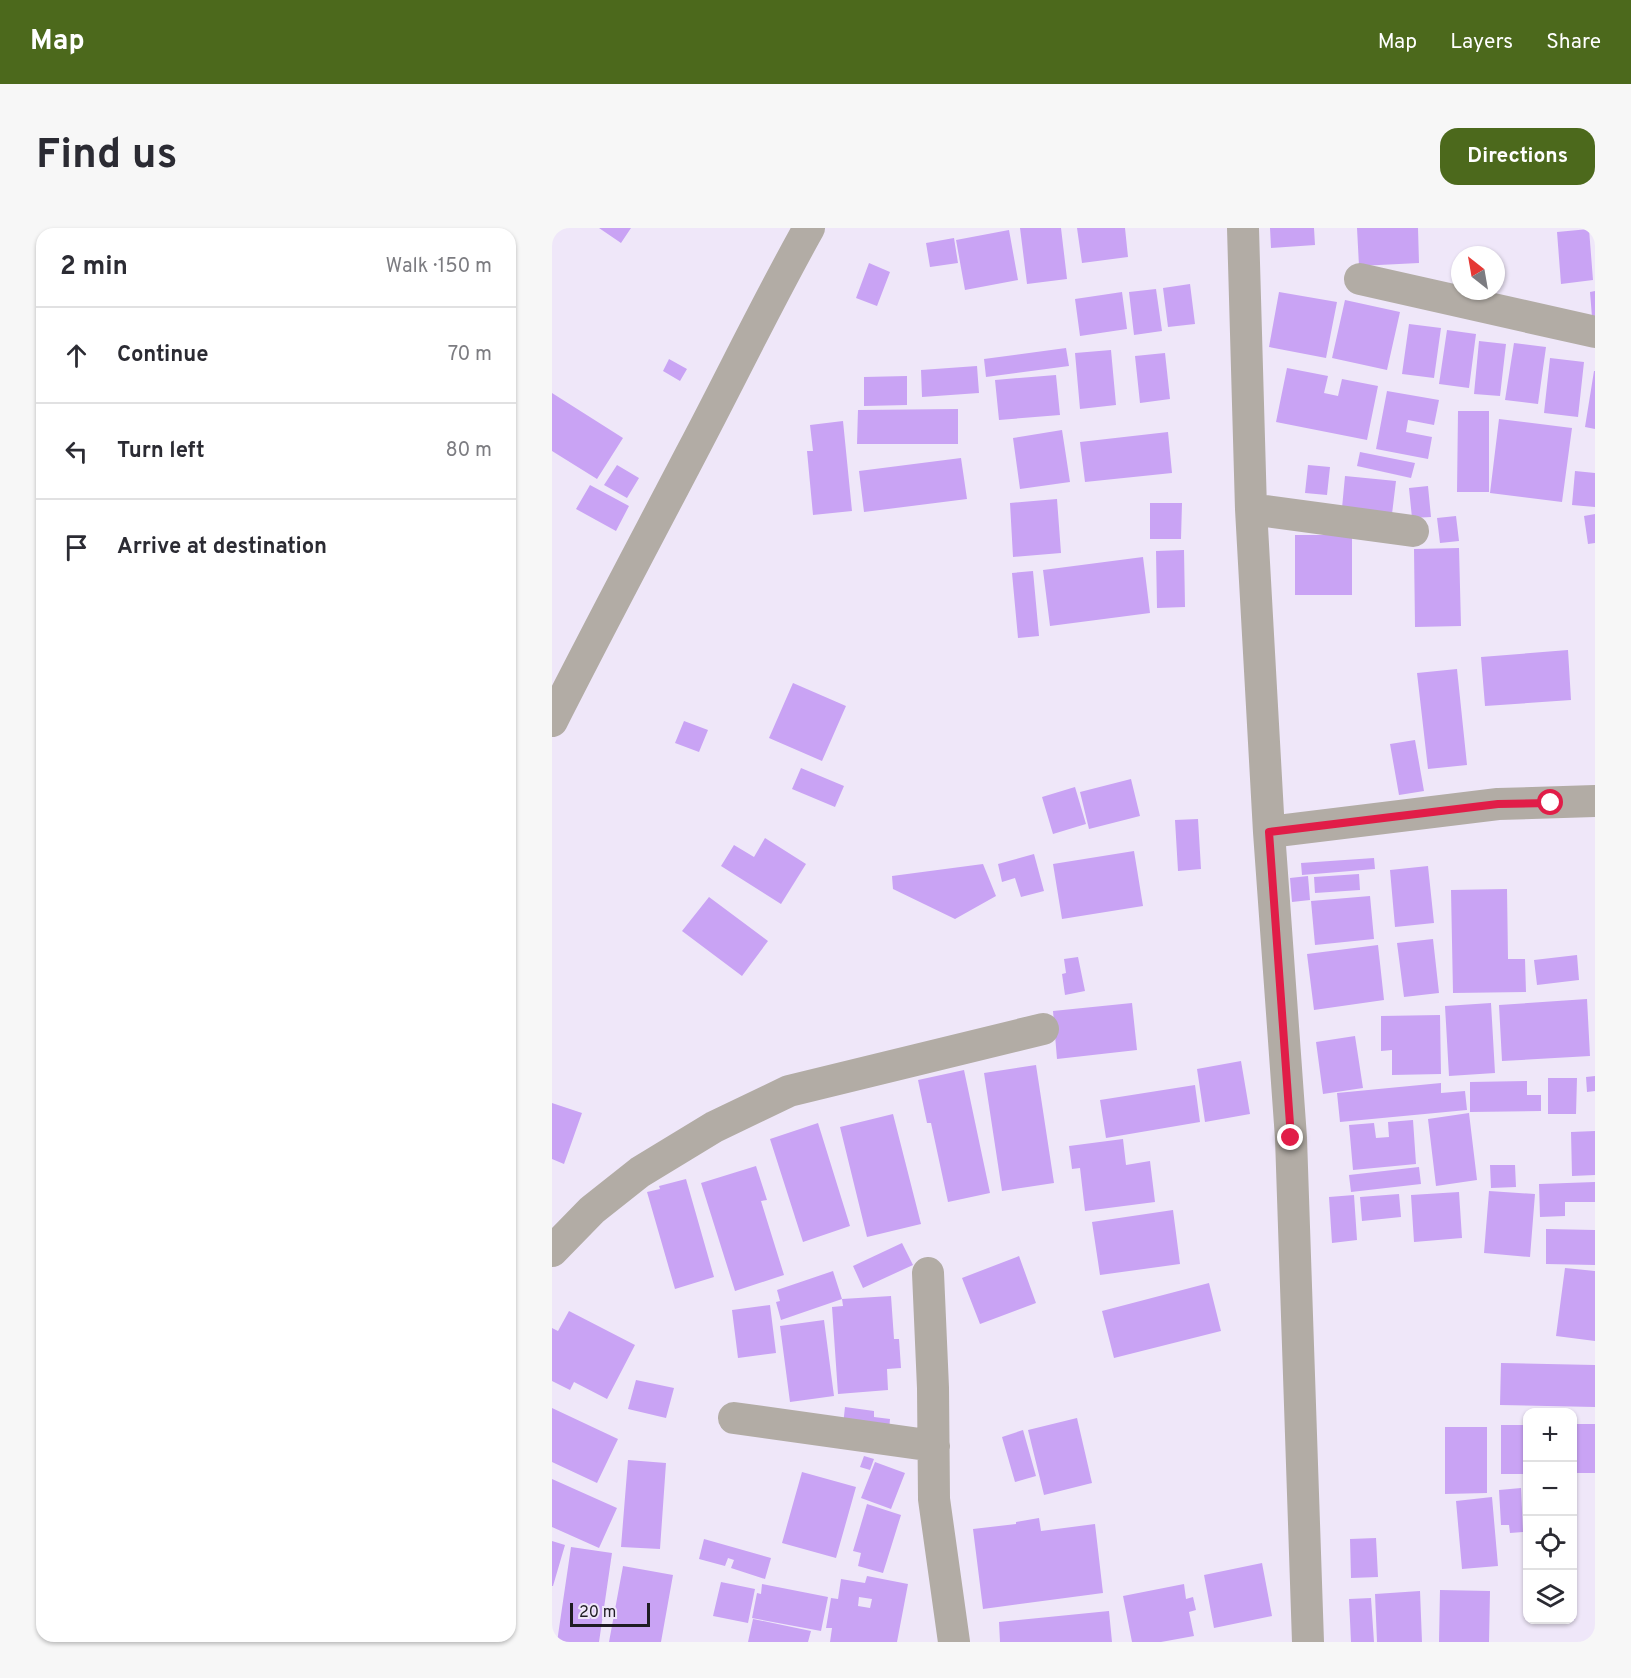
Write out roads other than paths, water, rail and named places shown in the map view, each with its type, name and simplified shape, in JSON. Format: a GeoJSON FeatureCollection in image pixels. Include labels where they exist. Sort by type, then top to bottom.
{"type":"FeatureCollection","features":[{"type":"Feature","properties":{"kind":"street"},"geometry":{"type":"LineString","coordinates":[[552,721],[776,287],[809,228]]}},
{"type":"Feature","properties":{"kind":"street"},"geometry":{"type":"LineString","coordinates":[[1242,228],[1251,509],[1269,832],[1291,1138],[1308,1642]]}},
{"type":"Feature","properties":{"kind":"street"},"geometry":{"type":"LineString","coordinates":[[1360,279],[1595,332]]}},
{"type":"Feature","properties":{"kind":"street"},"geometry":{"type":"LineString","coordinates":[[1251,509],[1413,531]]}},
{"type":"Feature","properties":{"kind":"street"},"geometry":{"type":"LineString","coordinates":[[1269,832],[1498,804],[1595,801]]}},
{"type":"Feature","properties":{"kind":"street"},"geometry":{"type":"LineString","coordinates":[[552,1251],[592,1210],[640,1172],[714,1127],[789,1091],[1043,1029]]}},
{"type":"Feature","properties":{"kind":"street"},"geometry":{"type":"LineString","coordinates":[[928,1273],[934,1499],[954,1642]]}},
{"type":"Feature","properties":{"kind":"street"},"geometry":{"type":"LineString","coordinates":[[734,1418],[934,1446]]}}]}
